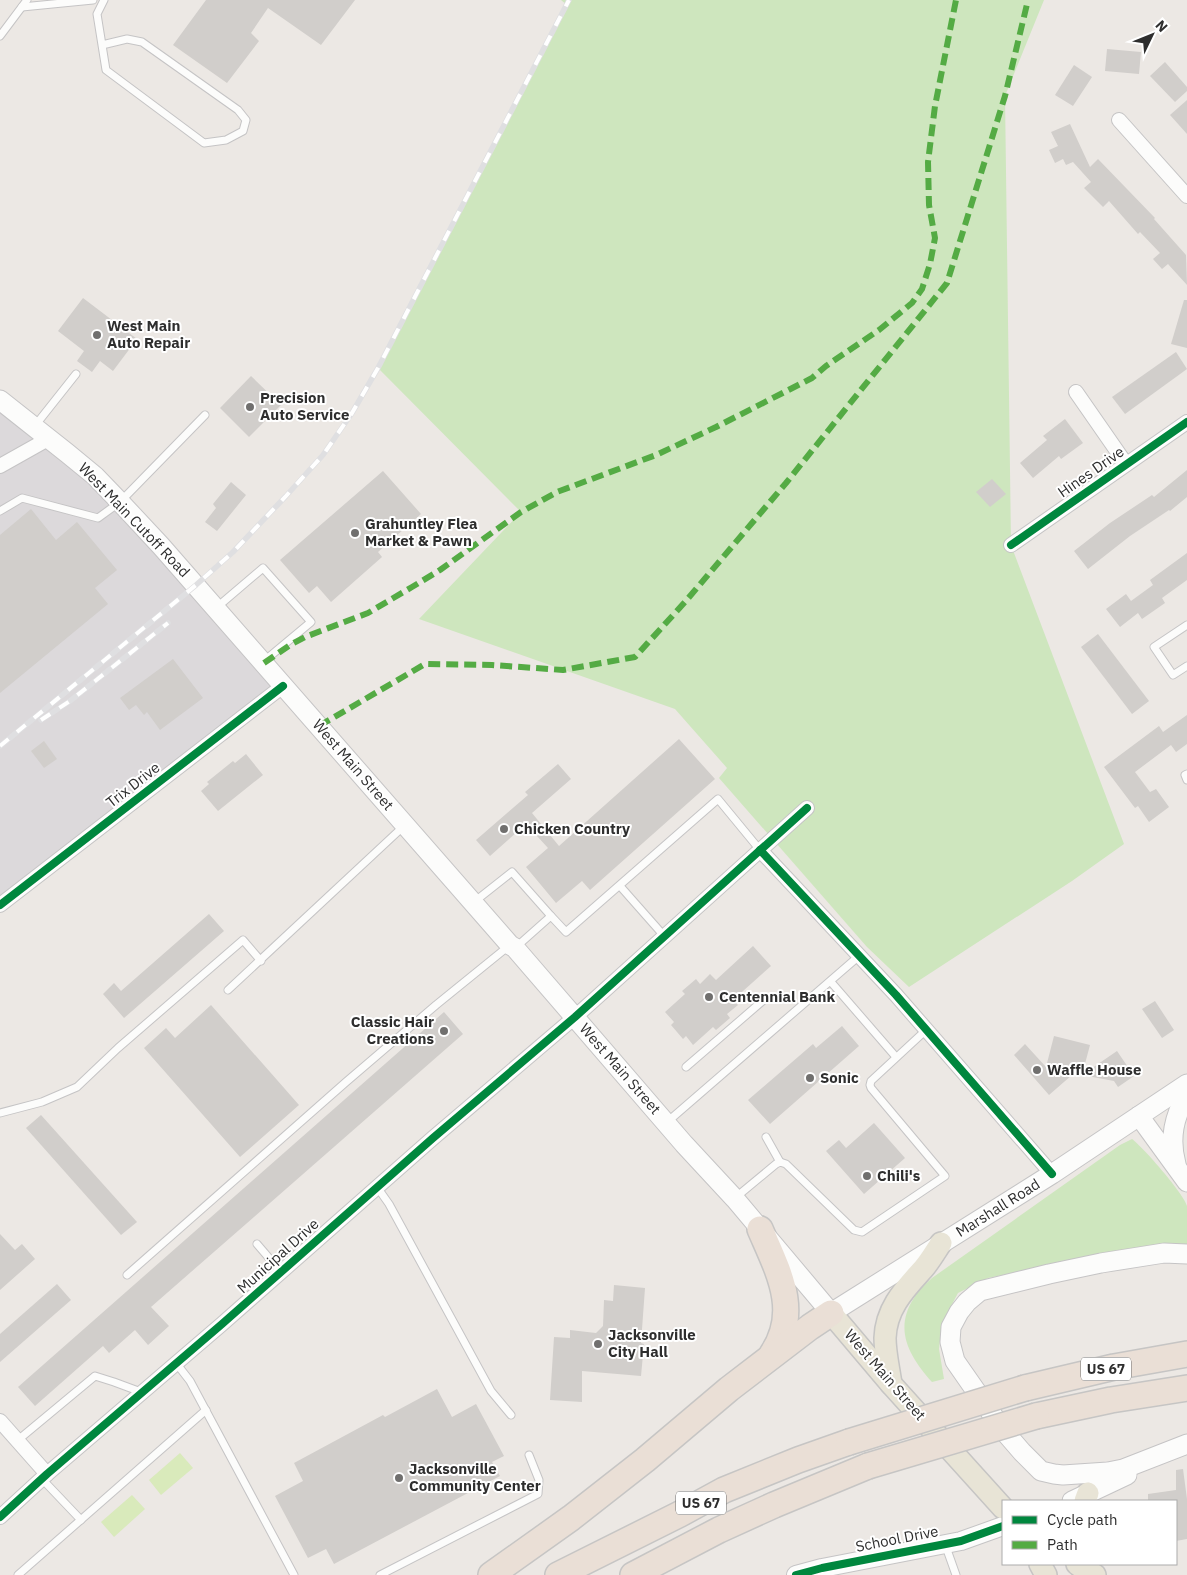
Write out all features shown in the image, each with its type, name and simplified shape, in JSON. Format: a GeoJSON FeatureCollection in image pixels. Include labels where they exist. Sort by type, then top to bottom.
{"type":"FeatureCollection","features":[{"type":"Feature","properties":{"kind":"highway"},"geometry":{"type":"LineString","coordinates":[[760,1229],[782,1280],[786,1316],[779,1344],[769,1358]]}},
{"type":"Feature","properties":{"kind":"highway"},"geometry":{"type":"LineString","coordinates":[[491,1575],[571,1518],[645,1460],[729,1389],[830,1313]]}},
{"type":"Feature","properties":{"kind":"highway","name":"US 67"},"geometry":{"type":"LineString","coordinates":[[558,1575],[724,1490],[849,1442],[1025,1388],[1114,1367],[1187,1354]]}},
{"type":"Feature","properties":{"kind":"highway","name":"US 67"},"geometry":{"type":"LineString","coordinates":[[633,1575],[719,1530],[868,1466],[1036,1416],[1111,1400],[1187,1388]]}},
{"type":"Feature","properties":{"kind":"main road","name":"West Main Cutoff Road"},"geometry":{"type":"LineString","coordinates":[[0,400],[95,476],[196,585]]}},
{"type":"Feature","properties":{"kind":"main road","name":"West Main Street"},"geometry":{"type":"LineString","coordinates":[[196,585],[575,1017],[666,1124],[735,1199],[891,1384],[1002,1507]]}},
{"type":"Feature","properties":{"kind":"main road","name":"Marshall Road"},"geometry":{"type":"LineString","coordinates":[[830,1313],[1124,1128],[1187,1084]]}},
{"type":"Feature","properties":{"kind":"main road"},"geometry":{"type":"LineString","coordinates":[[1182,1175],[1172,1150],[1174,1125],[1178,1110],[1187,1094]]}},
{"type":"Feature","properties":{"kind":"main road"},"geometry":{"type":"LineString","coordinates":[[1139,1116],[1182,1175]]}},
{"type":"Feature","properties":{"kind":"main road"},"geometry":{"type":"LineString","coordinates":[[891,1384],[885,1339],[886,1326],[891,1309],[900,1294],[924,1267],[941,1243]]}},
{"type":"Feature","properties":{"kind":"main road"},"geometry":{"type":"LineString","coordinates":[[1187,1254],[1164,1253],[1100,1263],[980,1291],[959,1312],[951,1327],[950,1342],[955,1361],[998,1422],[1022,1452],[1041,1471],[1063,1475],[1108,1472],[1187,1444]]}},
{"type":"Feature","properties":{"kind":"main road"},"geometry":{"type":"LineString","coordinates":[[1082,1498],[1187,1444]]}},
{"type":"Feature","properties":{"kind":"main road"},"geometry":{"type":"LineString","coordinates":[[1078,1565],[1095,1575]]}},
{"type":"Feature","properties":{"kind":"main road"},"geometry":{"type":"LineString","coordinates":[[1091,1565],[1100,1575]]}},
{"type":"Feature","properties":{"kind":"street"},"geometry":{"type":"LineString","coordinates":[[1119,120],[1187,196]]}},
{"type":"Feature","properties":{"kind":"street"},"geometry":{"type":"LineString","coordinates":[[1076,392],[1126,464]]}},
{"type":"Feature","properties":{"kind":"street","name":"Hines Drive"},"geometry":{"type":"LineString","coordinates":[[1011,545],[1187,422]]}},
{"type":"Feature","properties":{"kind":"street"},"geometry":{"type":"LineString","coordinates":[[0,466],[41,433]]}},
{"type":"Feature","properties":{"kind":"street","name":"Trix Drive"},"geometry":{"type":"LineString","coordinates":[[0,905],[283,686]]}},
{"type":"Feature","properties":{"kind":"street","name":"Municipal Drive"},"geometry":{"type":"LineString","coordinates":[[0,1517],[377,1187],[575,1017],[808,808]]}},
{"type":"Feature","properties":{"kind":"street"},"geometry":{"type":"LineString","coordinates":[[760,850],[896,995],[1052,1174]]}},
{"type":"Feature","properties":{"kind":"street"},"geometry":{"type":"LineString","coordinates":[[0,1420],[18,1440],[45,1476]]}},
{"type":"Feature","properties":{"kind":"street","name":"School Drive"},"geometry":{"type":"LineString","coordinates":[[796,1575],[961,1541],[1002,1526]]}},
{"type":"Feature","properties":{"kind":"lane"},"geometry":{"type":"LineString","coordinates":[[0,36],[27,0]]}},
{"type":"Feature","properties":{"kind":"lane"},"geometry":{"type":"LineString","coordinates":[[22,7],[93,0]]}},
{"type":"Feature","properties":{"kind":"lane"},"geometry":{"type":"LineString","coordinates":[[102,45],[127,39],[142,42],[238,110],[246,120],[243,131],[226,140],[204,143],[106,70],[97,14],[104,0]]}},
{"type":"Feature","properties":{"kind":"lane"},"geometry":{"type":"LineString","coordinates":[[41,433],[76,374]]}},
{"type":"Feature","properties":{"kind":"lane"},"geometry":{"type":"LineString","coordinates":[[0,511],[22,498],[98,518],[120,502],[204,415]]}},
{"type":"Feature","properties":{"kind":"lane"},"geometry":{"type":"LineString","coordinates":[[216,608],[263,568],[311,622],[263,662]]}},
{"type":"Feature","properties":{"kind":"lane"},"geometry":{"type":"LineString","coordinates":[[1187,625],[1154,647],[1173,675],[1187,666]]}},
{"type":"Feature","properties":{"kind":"lane"},"geometry":{"type":"LineString","coordinates":[[1187,774],[1185,775],[1187,780]]}},
{"type":"Feature","properties":{"kind":"lane"},"geometry":{"type":"LineString","coordinates":[[473,902],[512,872],[566,932],[718,799],[760,850]]}},
{"type":"Feature","properties":{"kind":"lane"},"geometry":{"type":"LineString","coordinates":[[228,990],[406,825]]}},
{"type":"Feature","properties":{"kind":"lane"},"geometry":{"type":"LineString","coordinates":[[620,886],[665,938]]}},
{"type":"Feature","properties":{"kind":"lane"},"geometry":{"type":"LineString","coordinates":[[126,1275],[346,1082],[436,1006],[551,916]]}},
{"type":"Feature","properties":{"kind":"lane"},"geometry":{"type":"LineString","coordinates":[[0,1113],[42,1102],[76,1087],[118,1048],[243,940],[261,960]]}},
{"type":"Feature","properties":{"kind":"lane"},"geometry":{"type":"LineString","coordinates":[[666,1124],[859,956]]}},
{"type":"Feature","properties":{"kind":"lane"},"geometry":{"type":"LineString","coordinates":[[831,982],[896,1057]]}},
{"type":"Feature","properties":{"kind":"lane"},"geometry":{"type":"LineString","coordinates":[[686,1067],[766,998]]}},
{"type":"Feature","properties":{"kind":"lane"},"geometry":{"type":"LineString","coordinates":[[766,1137],[780,1162],[786,1164],[854,1230],[862,1232],[945,1176],[870,1085],[871,1081],[926,1031]]}},
{"type":"Feature","properties":{"kind":"lane"},"geometry":{"type":"LineString","coordinates":[[735,1199],[780,1162]]}},
{"type":"Feature","properties":{"kind":"lane"},"geometry":{"type":"LineString","coordinates":[[377,1187],[389,1204],[491,1391],[510,1415]]}},
{"type":"Feature","properties":{"kind":"lane"},"geometry":{"type":"LineString","coordinates":[[258,1244],[281,1272]]}},
{"type":"Feature","properties":{"kind":"lane"},"geometry":{"type":"LineString","coordinates":[[176,1363],[190,1380],[294,1575]]}},
{"type":"Feature","properties":{"kind":"lane"},"geometry":{"type":"LineString","coordinates":[[18,1440],[95,1376],[142,1393]]}},
{"type":"Feature","properties":{"kind":"lane"},"geometry":{"type":"LineString","coordinates":[[18,1575],[206,1410]]}},
{"type":"Feature","properties":{"kind":"lane"},"geometry":{"type":"LineString","coordinates":[[380,1575],[538,1494],[539,1480],[529,1454]]}},
{"type":"Feature","properties":{"kind":"lane"},"geometry":{"type":"LineString","coordinates":[[45,1476],[81,1520]]}},
{"type":"Feature","properties":{"kind":"lane"},"geometry":{"type":"LineString","coordinates":[[945,1544],[956,1575]]}},
{"type":"Feature","properties":{"kind":"shaded area"},"geometry":{"type":"Polygon","coordinates":[[[0,400],[48,439],[283,686],[0,905],[0,400]]]}},
{"type":"Feature","properties":{"kind":"green space"},"geometry":{"type":"Polygon","coordinates":[[[561,0],[1044,0],[1005,96],[1011,545],[1124,844],[1072,881],[909,987],[867,947],[719,778],[727,768],[675,709],[419,619],[521,512],[378,368],[567,5],[561,0]]]}},
{"type":"Feature","properties":{"kind":"green space"},"geometry":{"type":"Polygon","coordinates":[[[1132,1139],[1163,1171],[1185,1200],[1187,1206],[1187,1246],[1078,1259],[988,1278],[958,1293],[941,1331],[939,1349],[944,1379],[932,1382],[911,1353],[905,1332],[908,1310],[918,1292],[932,1278],[1120,1145],[1132,1139]]]}},
{"type":"Feature","properties":{"kind":"green space"},"geometry":{"type":"Polygon","coordinates":[[[180,1453],[193,1468],[161,1495],[149,1480],[180,1453]]]}},
{"type":"Feature","properties":{"kind":"green space"},"geometry":{"type":"Polygon","coordinates":[[[132,1495],[145,1509],[114,1537],[101,1522],[132,1495]]]}},
{"type":"Feature","properties":{"kind":"building"},"geometry":{"type":"Polygon","coordinates":[[[206,0],[355,0],[321,45],[268,8],[251,33],[259,41],[227,83],[173,45],[206,0]]]}},
{"type":"Feature","properties":{"kind":"building"},"geometry":{"type":"Polygon","coordinates":[[[1107,49],[1141,52],[1139,74],[1105,71],[1107,49]]]}},
{"type":"Feature","properties":{"kind":"building"},"geometry":{"type":"Polygon","coordinates":[[[1165,62],[1187,87],[1187,91],[1175,102],[1150,76],[1165,62]]]}},
{"type":"Feature","properties":{"kind":"building"},"geometry":{"type":"Polygon","coordinates":[[[1074,65],[1092,77],[1073,106],[1055,95],[1074,65]]]}},
{"type":"Feature","properties":{"kind":"building"},"geometry":{"type":"Polygon","coordinates":[[[1187,100],[1187,134],[1170,115],[1187,100]]]}},
{"type":"Feature","properties":{"kind":"building"},"geometry":{"type":"Polygon","coordinates":[[[1070,124],[1090,167],[1098,159],[1155,218],[1186,255],[1187,285],[1168,264],[1162,269],[1153,259],[1160,253],[1140,232],[1138,234],[1109,201],[1103,207],[1084,188],[1091,182],[1073,162],[1066,165],[1063,159],[1055,163],[1049,150],[1058,146],[1051,132],[1070,124]]]}},
{"type":"Feature","properties":{"kind":"building","name":"West Main Auto Repair"},"geometry":{"type":"Polygon","coordinates":[[[83,298],[137,339],[113,371],[100,361],[92,372],[77,361],[84,351],[58,331],[83,298]]]}},
{"type":"Feature","properties":{"kind":"building"},"geometry":{"type":"Polygon","coordinates":[[[1184,300],[1187,300],[1187,348],[1171,344],[1184,300]]]}},
{"type":"Feature","properties":{"kind":"building"},"geometry":{"type":"Polygon","coordinates":[[[1176,352],[1187,369],[1125,414],[1112,397],[1176,352]]]}},
{"type":"Feature","properties":{"kind":"building","name":"Precision Auto Service"},"geometry":{"type":"Polygon","coordinates":[[[251,376],[281,405],[249,437],[220,408],[251,376]]]}},
{"type":"Feature","properties":{"kind":"building"},"geometry":{"type":"Polygon","coordinates":[[[1065,419],[1083,443],[1061,459],[1059,456],[1033,478],[1020,463],[1047,440],[1043,436],[1065,419]]]}},
{"type":"Feature","properties":{"kind":"building"},"geometry":{"type":"Polygon","coordinates":[[[1187,470],[1187,497],[1170,511],[1130,536],[1088,569],[1074,551],[1110,523],[1152,495],[1154,497],[1187,470]]]}},
{"type":"Feature","properties":{"kind":"building","name":"Grahuntley Flea Market & Pawn"},"geometry":{"type":"Polygon","coordinates":[[[383,471],[421,514],[378,552],[382,557],[331,602],[317,586],[309,593],[280,560],[383,471]]]}},
{"type":"Feature","properties":{"kind":"building"},"geometry":{"type":"Polygon","coordinates":[[[992,479],[1006,494],[990,507],[976,492],[992,479]]]}},
{"type":"Feature","properties":{"kind":"building"},"geometry":{"type":"Polygon","coordinates":[[[231,482],[246,495],[217,531],[205,522],[216,508],[213,504],[231,482]]]}},
{"type":"Feature","properties":{"kind":"building"},"geometry":{"type":"Polygon","coordinates":[[[31,509],[56,540],[77,522],[117,570],[95,588],[108,604],[0,693],[0,535],[31,509]]]}},
{"type":"Feature","properties":{"kind":"building"},"geometry":{"type":"Polygon","coordinates":[[[1187,553],[1187,580],[1162,598],[1165,603],[1142,619],[1138,613],[1120,627],[1106,609],[1126,594],[1131,601],[1153,585],[1150,580],[1187,553]]]}},
{"type":"Feature","properties":{"kind":"building"},"geometry":{"type":"Polygon","coordinates":[[[1098,634],[1149,701],[1132,714],[1081,647],[1098,634]]]}},
{"type":"Feature","properties":{"kind":"building"},"geometry":{"type":"Polygon","coordinates":[[[173,659],[203,698],[160,730],[147,712],[144,715],[136,705],[129,710],[120,698],[173,659]]]}},
{"type":"Feature","properties":{"kind":"building"},"geometry":{"type":"Polygon","coordinates":[[[1187,715],[1187,744],[1176,752],[1171,745],[1135,772],[1150,792],[1156,789],[1169,807],[1149,822],[1138,806],[1135,808],[1104,767],[1159,726],[1163,732],[1187,715]]]}},
{"type":"Feature","properties":{"kind":"building"},"geometry":{"type":"Polygon","coordinates":[[[679,739],[715,779],[590,890],[582,881],[556,903],[526,867],[548,848],[526,824],[490,856],[476,840],[528,795],[525,792],[558,764],[571,779],[532,813],[559,846],[679,739]]]}},
{"type":"Feature","properties":{"kind":"building"},"geometry":{"type":"Polygon","coordinates":[[[44,741],[57,759],[44,768],[31,751],[44,741]]]}},
{"type":"Feature","properties":{"kind":"building"},"geometry":{"type":"Polygon","coordinates":[[[246,754],[263,775],[218,811],[201,791],[209,784],[207,782],[233,761],[235,763],[246,754]]]}},
{"type":"Feature","properties":{"kind":"building"},"geometry":{"type":"Polygon","coordinates":[[[209,914],[224,931],[124,1018],[103,994],[114,983],[121,991],[209,914]]]}},
{"type":"Feature","properties":{"kind":"building","name":"Centennial Bank"},"geometry":{"type":"Polygon","coordinates":[[[753,946],[771,966],[733,1000],[738,1005],[727,1014],[730,1018],[716,1030],[713,1027],[693,1045],[686,1036],[683,1039],[671,1025],[674,1022],[665,1012],[685,994],[682,991],[696,979],[700,984],[710,974],[716,980],[753,946]]]}},
{"type":"Feature","properties":{"kind":"building"},"geometry":{"type":"Polygon","coordinates":[[[1155,1001],[1174,1030],[1162,1038],[1142,1009],[1155,1001]]]}},
{"type":"Feature","properties":{"kind":"building"},"geometry":{"type":"Polygon","coordinates":[[[211,1005],[299,1105],[240,1157],[144,1048],[166,1028],[175,1038],[211,1005]]]}},
{"type":"Feature","properties":{"kind":"building"},"geometry":{"type":"Polygon","coordinates":[[[444,1012],[463,1034],[151,1307],[169,1326],[148,1345],[135,1330],[109,1353],[103,1346],[35,1406],[18,1387],[444,1012]]]}},
{"type":"Feature","properties":{"kind":"building","name":"Sonic"},"geometry":{"type":"Polygon","coordinates":[[[842,1026],[859,1046],[770,1124],[748,1100],[813,1044],[816,1048],[842,1026]]]}},
{"type":"Feature","properties":{"kind":"building"},"geometry":{"type":"Polygon","coordinates":[[[1054,1036],[1090,1045],[1082,1075],[1072,1075],[1049,1095],[1014,1055],[1025,1044],[1046,1067],[1054,1036]]]}},
{"type":"Feature","properties":{"kind":"building"},"geometry":{"type":"Polygon","coordinates":[[[1117,1051],[1134,1076],[1118,1087],[1114,1081],[1082,1075],[1117,1051]]]}},
{"type":"Feature","properties":{"kind":"building"},"geometry":{"type":"Polygon","coordinates":[[[41,1115],[137,1222],[121,1235],[26,1128],[41,1115]]]}},
{"type":"Feature","properties":{"kind":"building","name":"Chili's"},"geometry":{"type":"Polygon","coordinates":[[[874,1123],[905,1158],[864,1194],[826,1151],[839,1140],[846,1148],[874,1123]]]}},
{"type":"Feature","properties":{"kind":"building"},"geometry":{"type":"Polygon","coordinates":[[[0,1234],[15,1250],[22,1244],[35,1259],[0,1290],[0,1234]]]}},
{"type":"Feature","properties":{"kind":"building"},"geometry":{"type":"Polygon","coordinates":[[[57,1284],[71,1300],[0,1362],[0,1334],[57,1284]]]}},
{"type":"Feature","properties":{"kind":"building","name":"Jacksonville City Hall"},"geometry":{"type":"Polygon","coordinates":[[[614,1285],[645,1288],[641,1343],[644,1344],[641,1376],[582,1371],[582,1402],[550,1400],[554,1337],[570,1338],[570,1330],[596,1333],[603,1326],[604,1300],[613,1301],[614,1285]]]}},
{"type":"Feature","properties":{"kind":"building","name":"Jacksonville Community Center"},"geometry":{"type":"Polygon","coordinates":[[[437,1389],[452,1417],[476,1404],[504,1456],[492,1462],[500,1476],[334,1564],[326,1549],[308,1558],[275,1496],[303,1481],[294,1463],[383,1415],[385,1417],[437,1389]]]}},
{"type":"Feature","properties":{"kind":"building"},"geometry":{"type":"Polygon","coordinates":[[[1183,1469],[1187,1499],[1187,1539],[1177,1541],[1177,1500],[1148,1500],[1148,1494],[1176,1490],[1176,1470],[1183,1469]]]}},
{"type":"Feature","properties":{"kind":"railway"},"geometry":{"type":"LineString","coordinates":[[0,746],[196,585],[233,552],[323,455],[352,413],[378,368],[569,0]]}},
{"type":"Feature","properties":{"kind":"railway"},"geometry":{"type":"LineString","coordinates":[[41,720],[70,701],[168,623]]}},
{"type":"Feature","properties":{"kind":"marked path"},"geometry":{"type":"LineString","coordinates":[[264,663],[305,637],[368,613],[440,570],[521,512],[557,492],[656,455],[812,378],[826,366],[879,330],[912,303],[922,289],[930,264],[935,238],[929,205],[928,162],[935,106],[956,0]]}},
{"type":"Feature","properties":{"kind":"marked path"},"geometry":{"type":"LineString","coordinates":[[319,726],[425,664],[492,665],[563,670],[635,657],[685,602],[786,483],[947,283],[1005,96],[1028,0]]}},
{"type":"Feature","properties":{"kind":"cycle path"},"geometry":{"type":"LineString","coordinates":[[1011,545],[1187,422]]}},
{"type":"Feature","properties":{"kind":"cycle path"},"geometry":{"type":"LineString","coordinates":[[0,905],[283,686]]}},
{"type":"Feature","properties":{"kind":"cycle path"},"geometry":{"type":"LineString","coordinates":[[0,1517],[433,1138],[575,1017],[807,808]]}},
{"type":"Feature","properties":{"kind":"cycle path"},"geometry":{"type":"LineString","coordinates":[[760,850],[896,995],[1052,1174]]}},
{"type":"Feature","properties":{"kind":"cycle path"},"geometry":{"type":"LineString","coordinates":[[796,1575],[822,1568],[961,1541],[1002,1526]]}},
{"type":"Feature","properties":{"kind":"place","name":"West Main Auto Repair"},"geometry":{"type":"Point","coordinates":[97,335]}},
{"type":"Feature","properties":{"kind":"place","name":"Precision Auto Service"},"geometry":{"type":"Point","coordinates":[250,407]}},
{"type":"Feature","properties":{"kind":"place","name":"Grahuntley Flea Market & Pawn"},"geometry":{"type":"Point","coordinates":[355,533]}},
{"type":"Feature","properties":{"kind":"place","name":"Chicken Country"},"geometry":{"type":"Point","coordinates":[504,829]}},
{"type":"Feature","properties":{"kind":"place","name":"Centennial Bank"},"geometry":{"type":"Point","coordinates":[709,997]}},
{"type":"Feature","properties":{"kind":"place","name":"Classic Hair Creations"},"geometry":{"type":"Point","coordinates":[444,1031]}},
{"type":"Feature","properties":{"kind":"place","name":"Waffle House"},"geometry":{"type":"Point","coordinates":[1037,1070]}},
{"type":"Feature","properties":{"kind":"place","name":"Sonic"},"geometry":{"type":"Point","coordinates":[810,1078]}},
{"type":"Feature","properties":{"kind":"place","name":"Chili's"},"geometry":{"type":"Point","coordinates":[867,1176]}},
{"type":"Feature","properties":{"kind":"place","name":"Jacksonville City Hall"},"geometry":{"type":"Point","coordinates":[598,1344]}},
{"type":"Feature","properties":{"kind":"place","name":"Jacksonville Community Center"},"geometry":{"type":"Point","coordinates":[399,1478]}}]}
